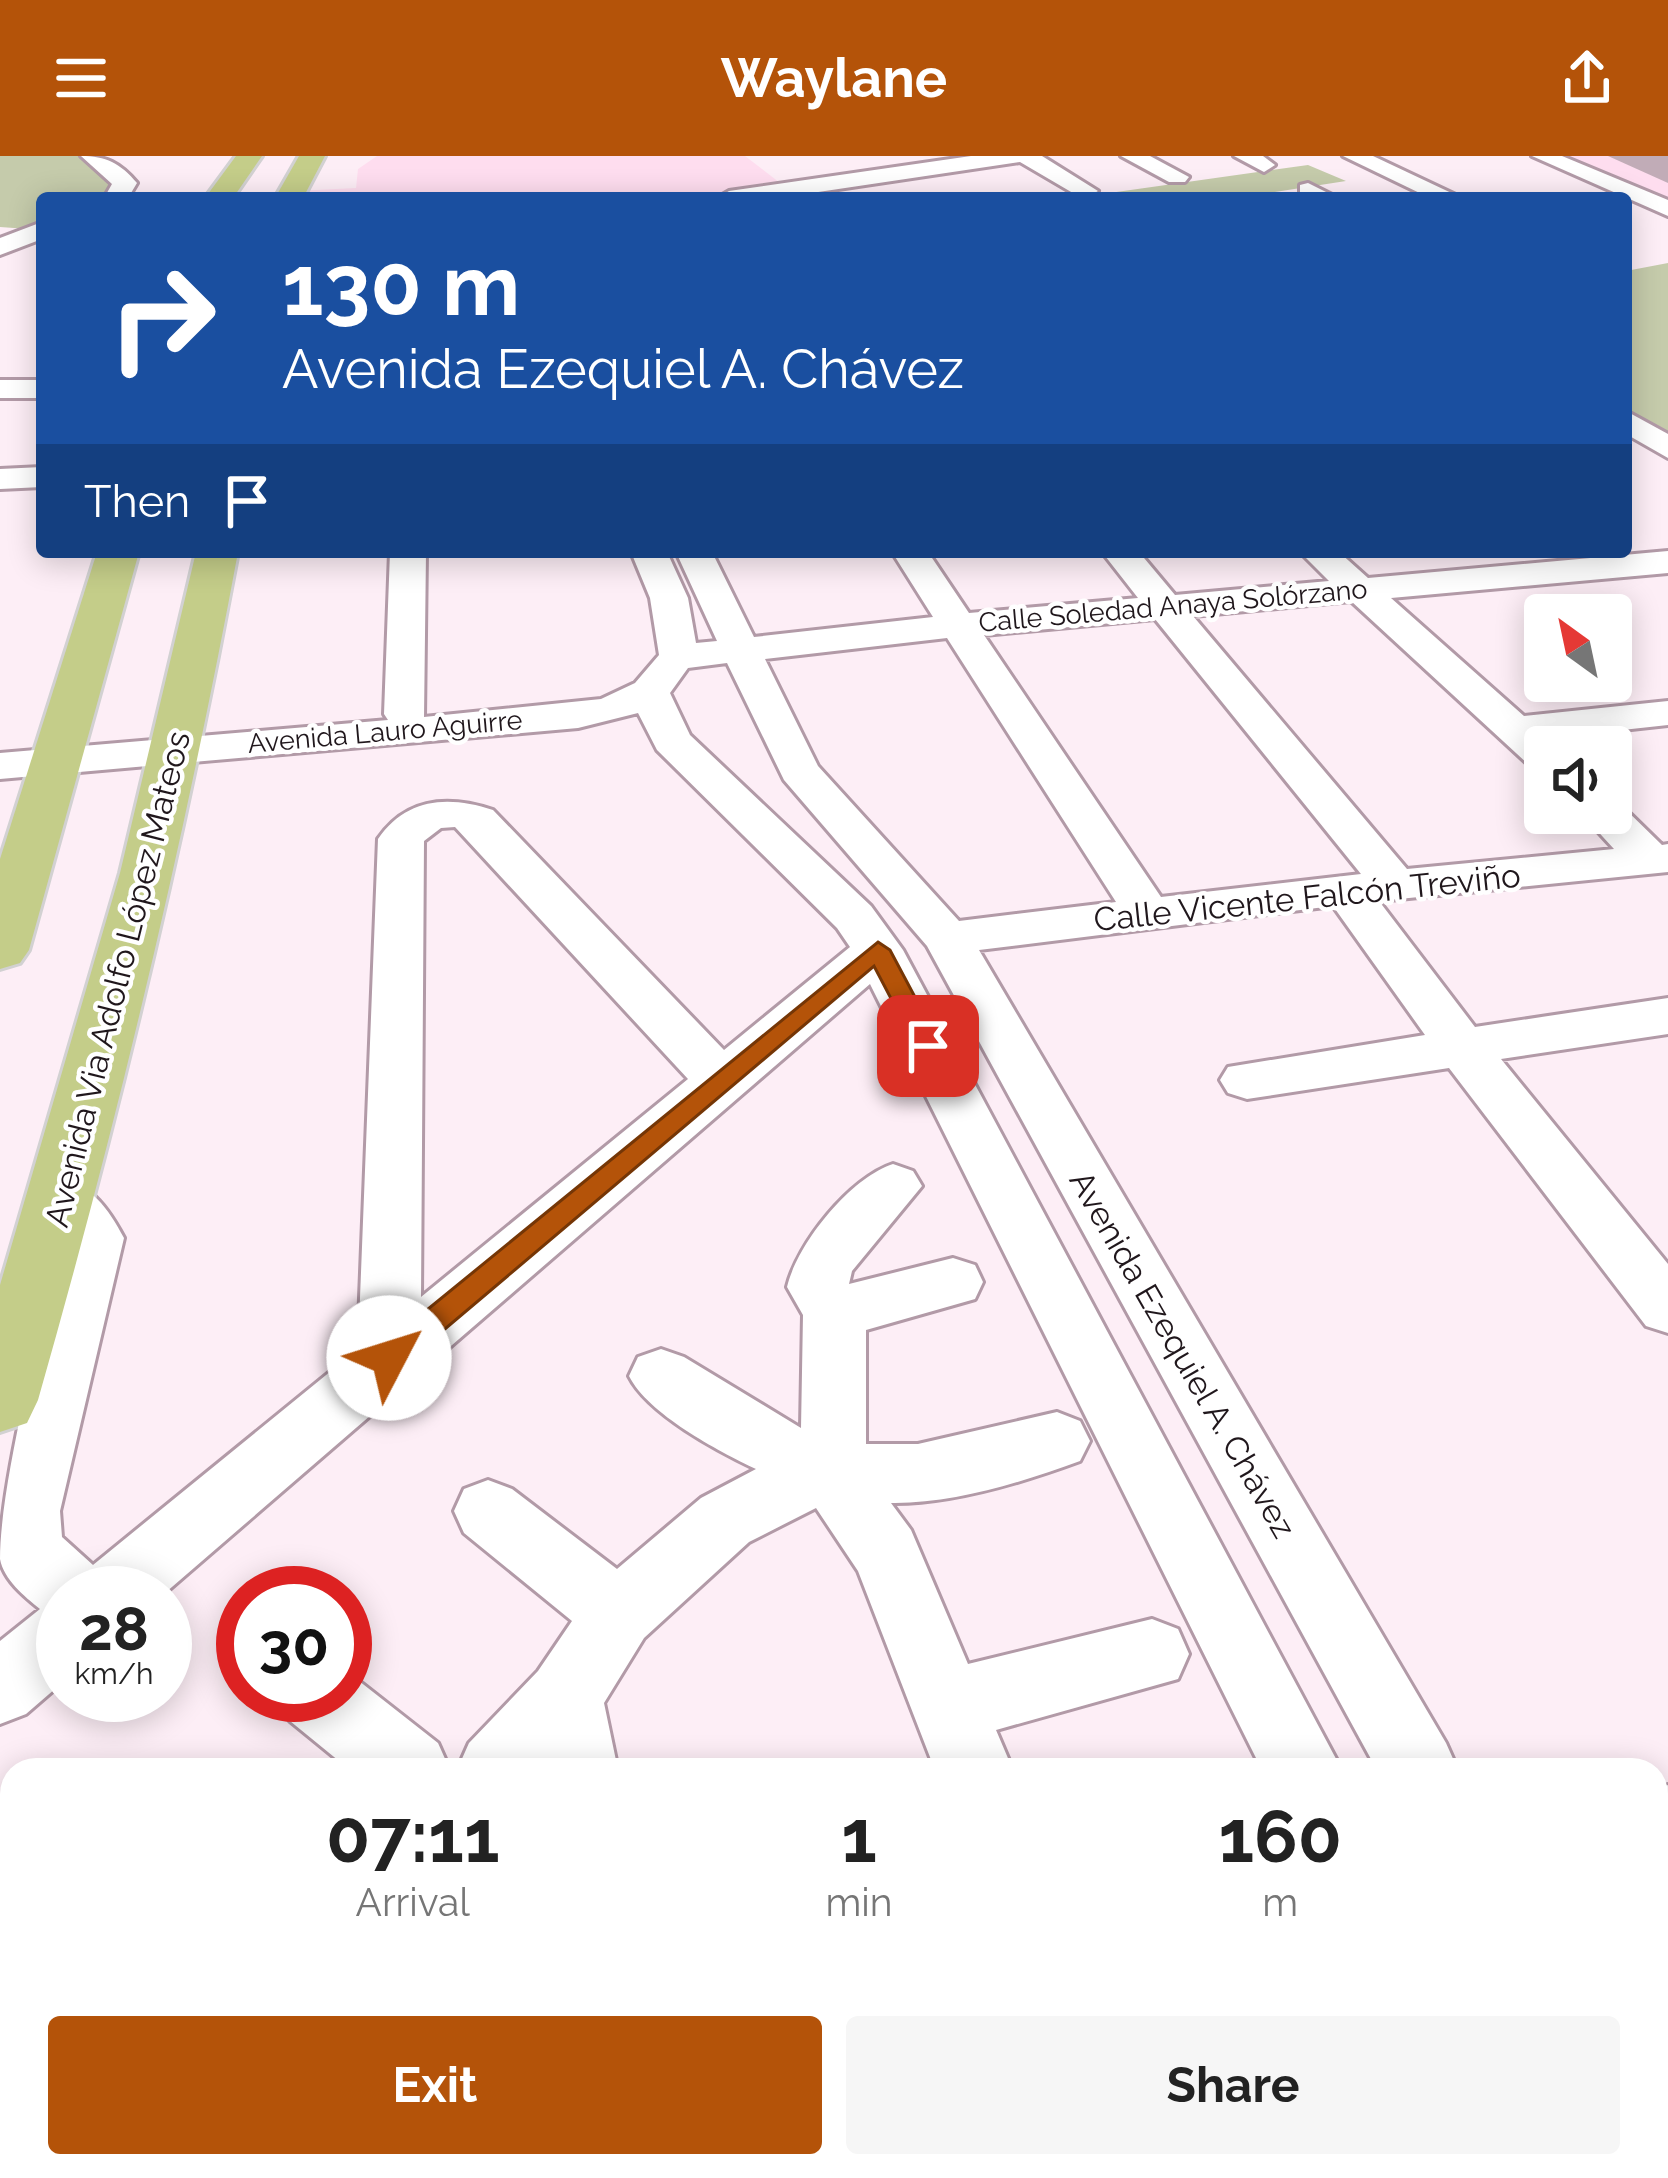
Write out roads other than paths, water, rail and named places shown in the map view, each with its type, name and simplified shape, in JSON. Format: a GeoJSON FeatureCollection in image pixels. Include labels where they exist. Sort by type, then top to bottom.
{"type":"FeatureCollection","features":[{"type":"Feature","properties":{"kind":"main road"},"geometry":{"type":"LineString","coordinates":[[223,192],[249,156]]}},
{"type":"Feature","properties":{"kind":"main road"},"geometry":{"type":"LineString","coordinates":[[292,192],[312,156]]}},
{"type":"Feature","properties":{"kind":"main road"},"geometry":{"type":"LineString","coordinates":[[0,950],[36,782],[116,558]]}},
{"type":"Feature","properties":{"kind":"main road","name":"Avenida Via Adolfo López Mateos"},"geometry":{"type":"LineString","coordinates":[[0,1400],[63,1199],[175,764],[216,558]]}},
{"type":"Feature","properties":{"kind":"street"},"geometry":{"type":"LineString","coordinates":[[92,156],[125,183],[120,192]]}},
{"type":"Feature","properties":{"kind":"street"},"geometry":{"type":"LineString","coordinates":[[773,192],[1022,156],[1086,191]]}},
{"type":"Feature","properties":{"kind":"street"},"geometry":{"type":"LineString","coordinates":[[1132,156],[1177,177]]}},
{"type":"Feature","properties":{"kind":"street"},"geometry":{"type":"LineString","coordinates":[[1354,156],[1436,192]]}},
{"type":"Feature","properties":{"kind":"street"},"geometry":{"type":"LineString","coordinates":[[1598,156],[1668,187]]}},
{"type":"Feature","properties":{"kind":"street"},"geometry":{"type":"LineString","coordinates":[[1557,157],[1668,205]]}},
{"type":"Feature","properties":{"kind":"street"},"geometry":{"type":"LineString","coordinates":[[931,169],[963,188]]}},
{"type":"Feature","properties":{"kind":"street"},"geometry":{"type":"LineString","coordinates":[[840,182],[856,192]]}},
{"type":"Feature","properties":{"kind":"street"},"geometry":{"type":"LineString","coordinates":[[0,247],[36,232]]}},
{"type":"Feature","properties":{"kind":"street"},"geometry":{"type":"LineString","coordinates":[[0,389],[36,388]]}},
{"type":"Feature","properties":{"kind":"street"},"geometry":{"type":"LineString","coordinates":[[1632,425],[1668,448]]}},
{"type":"Feature","properties":{"kind":"street"},"geometry":{"type":"LineString","coordinates":[[0,479],[36,477]]}},
{"type":"Feature","properties":{"kind":"street"},"geometry":{"type":"LineString","coordinates":[[1632,534],[1668,561]]}},
{"type":"Feature","properties":{"kind":"street"},"geometry":{"type":"LineString","coordinates":[[406,714],[408,558]]}},
{"type":"Feature","properties":{"kind":"street"},"geometry":{"type":"LineString","coordinates":[[652,558],[669,598],[679,657]]}},
{"type":"Feature","properties":{"kind":"street","name":"Avenida Ezequiel A. Chávez"},"geometry":{"type":"LineString","coordinates":[[697,558],[799,771],[947,938],[1413,1758]]}},
{"type":"Feature","properties":{"kind":"street"},"geometry":{"type":"LineString","coordinates":[[914,558],[1148,914]]}},
{"type":"Feature","properties":{"kind":"street"},"geometry":{"type":"LineString","coordinates":[[1125,558],[1170,607],[1371,888],[1462,1047],[1668,1308]]}},
{"type":"Feature","properties":{"kind":"street"},"geometry":{"type":"LineString","coordinates":[[1324,558],[1524,738]]}},
{"type":"Feature","properties":{"kind":"street","name":"Calle Soledad Anaya Solórzano"},"geometry":{"type":"LineString","coordinates":[[679,657],[961,625],[1358,589],[1540,562],[1668,561]]}},
{"type":"Feature","properties":{"kind":"street","name":"Avenida Lauro Aguirre"},"geometry":{"type":"LineString","coordinates":[[0,766],[36,782],[578,716],[614,709],[649,692],[679,657]]}},
{"type":"Feature","properties":{"kind":"street"},"geometry":{"type":"LineString","coordinates":[[649,692],[672,741],[854,917],[878,950],[1297,1758]]}},
{"type":"Feature","properties":{"kind":"street"},"geometry":{"type":"LineString","coordinates":[[1606,726],[1668,712]]}},
{"type":"Feature","properties":{"kind":"street","name":"Avenida Lauro Aguirre"},"geometry":{"type":"LineString","coordinates":[[175,764],[582,739],[672,741]]}},
{"type":"Feature","properties":{"kind":"street"},"geometry":{"type":"LineString","coordinates":[[724,789],[768,789],[799,771]]}},
{"type":"Feature","properties":{"kind":"street"},"geometry":{"type":"LineString","coordinates":[[389,1358],[400,839],[412,823],[437,812],[477,820],[720,1080]]}},
{"type":"Feature","properties":{"kind":"street"},"geometry":{"type":"LineString","coordinates":[[1629,834],[1659,859]]}},
{"type":"Feature","properties":{"kind":"street","name":"Calle Vicente Falcón Treviño"},"geometry":{"type":"LineString","coordinates":[[947,938],[1659,859]]}},
{"type":"Feature","properties":{"kind":"street"},"geometry":{"type":"LineString","coordinates":[[145,1566],[878,950]]}},
{"type":"Feature","properties":{"kind":"street"},"geometry":{"type":"LineString","coordinates":[[1246,1080],[1668,1016]]}},
{"type":"Feature","properties":{"kind":"street"},"geometry":{"type":"LineString","coordinates":[[830,1473],[836,1411],[834,1313],[818,1287],[823,1262],[893,1186]]}},
{"type":"Feature","properties":{"kind":"street"},"geometry":{"type":"LineString","coordinates":[[42,1566],[23,1540],[26,1510],[94,1238],[63,1199]]}},
{"type":"Feature","properties":{"kind":"street"},"geometry":{"type":"LineString","coordinates":[[834,1313],[953,1282]]}},
{"type":"Feature","properties":{"kind":"street"},"geometry":{"type":"LineString","coordinates":[[661,1376],[750,1435],[830,1473],[886,1552],[962,1737],[1152,1654]]}},
{"type":"Feature","properties":{"kind":"street"},"geometry":{"type":"LineString","coordinates":[[507,1758],[565,1697],[618,1614],[725,1520],[769,1495],[830,1473],[918,1474],[1057,1441]]}},
{"type":"Feature","properties":{"kind":"street"},"geometry":{"type":"LineString","coordinates":[[488,1511],[618,1614]]}},
{"type":"Feature","properties":{"kind":"street"},"geometry":{"type":"LineString","coordinates":[[0,1688],[36,1658]]}},
{"type":"Feature","properties":{"kind":"street"},"geometry":{"type":"LineString","coordinates":[[565,1697],[577,1758]]}},
{"type":"Feature","properties":{"kind":"street"},"geometry":{"type":"LineString","coordinates":[[351,1722],[397,1758]]}}]}
